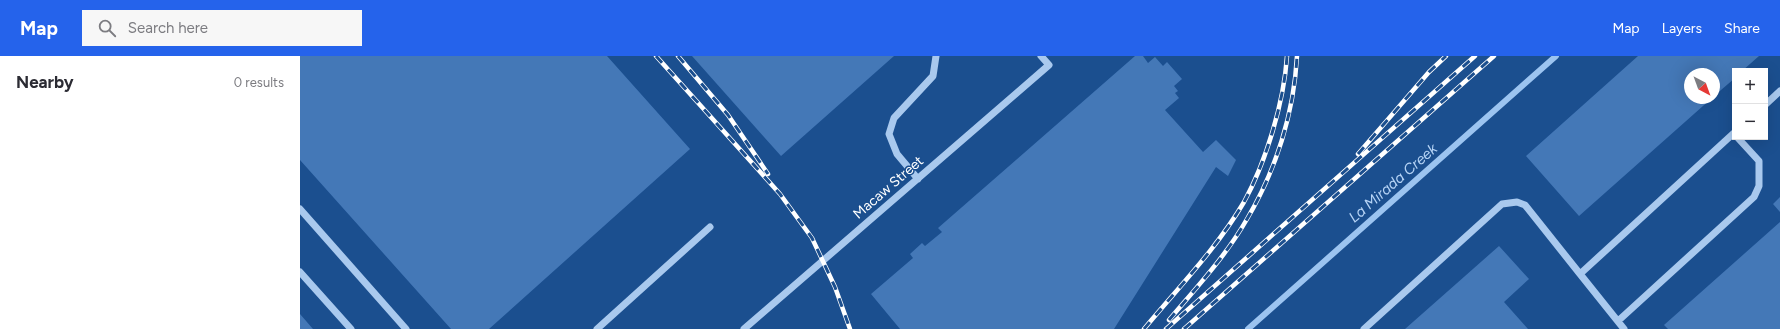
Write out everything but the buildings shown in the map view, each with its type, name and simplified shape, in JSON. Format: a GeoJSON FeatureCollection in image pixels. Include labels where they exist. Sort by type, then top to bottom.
{"type":"FeatureCollection","features":[{"type":"Feature","properties":{"kind":"street"},"geometry":{"type":"LineString","coordinates":[[918,179],[897,154],[889,134],[894,118],[933,76],[936,56]]}},
{"type":"Feature","properties":{"kind":"street","name":"Macaw Street"},"geometry":{"type":"LineString","coordinates":[[744,329],[1049,65],[1041,56]]}},
{"type":"Feature","properties":{"kind":"street"},"geometry":{"type":"LineString","coordinates":[[1766,104],[1780,91]]}},
{"type":"Feature","properties":{"kind":"street"},"geometry":{"type":"LineString","coordinates":[[1580,274],[1732,137]]}},
{"type":"Feature","properties":{"kind":"street"},"geometry":{"type":"LineString","coordinates":[[1618,321],[1754,197],[1759,186],[1759,161],[1740,140]]}},
{"type":"Feature","properties":{"kind":"street"},"geometry":{"type":"LineString","coordinates":[[1364,329],[1502,204],[1517,202],[1525,205],[1624,329]]}},
{"type":"Feature","properties":{"kind":"street"},"geometry":{"type":"LineString","coordinates":[[300,209],[406,329]]}},
{"type":"Feature","properties":{"kind":"street"},"geometry":{"type":"LineString","coordinates":[[597,329],[710,227]]}},
{"type":"Feature","properties":{"kind":"street"},"geometry":{"type":"LineString","coordinates":[[300,272],[351,329]]}},
{"type":"Feature","properties":{"kind":"waterway","name":"La Mirada Creek"},"geometry":{"type":"LineString","coordinates":[[1248,329],[1556,56]]}},
{"type":"Feature","properties":{"kind":"railway"},"geometry":{"type":"LineString","coordinates":[[656,56],[780,194],[812,238],[835,287],[850,329]]}},
{"type":"Feature","properties":{"kind":"railway"},"geometry":{"type":"LineString","coordinates":[[678,56],[728,115],[768,174]]}},
{"type":"Feature","properties":{"kind":"railway"},"geometry":{"type":"LineString","coordinates":[[1144,329],[1209,252],[1244,202],[1260,169],[1273,131],[1282,93],[1287,56]]}},
{"type":"Feature","properties":{"kind":"railway"},"geometry":{"type":"LineString","coordinates":[[1169,320],[1230,246],[1247,219],[1267,181],[1288,120],[1297,56]]}},
{"type":"Feature","properties":{"kind":"railway"},"geometry":{"type":"LineString","coordinates":[[1358,154],[1429,72],[1446,56]]}},
{"type":"Feature","properties":{"kind":"railway"},"geometry":{"type":"LineString","coordinates":[[1166,329],[1475,56]]}},
{"type":"Feature","properties":{"kind":"railway"},"geometry":{"type":"LineString","coordinates":[[1184,329],[1494,56]]}}]}
